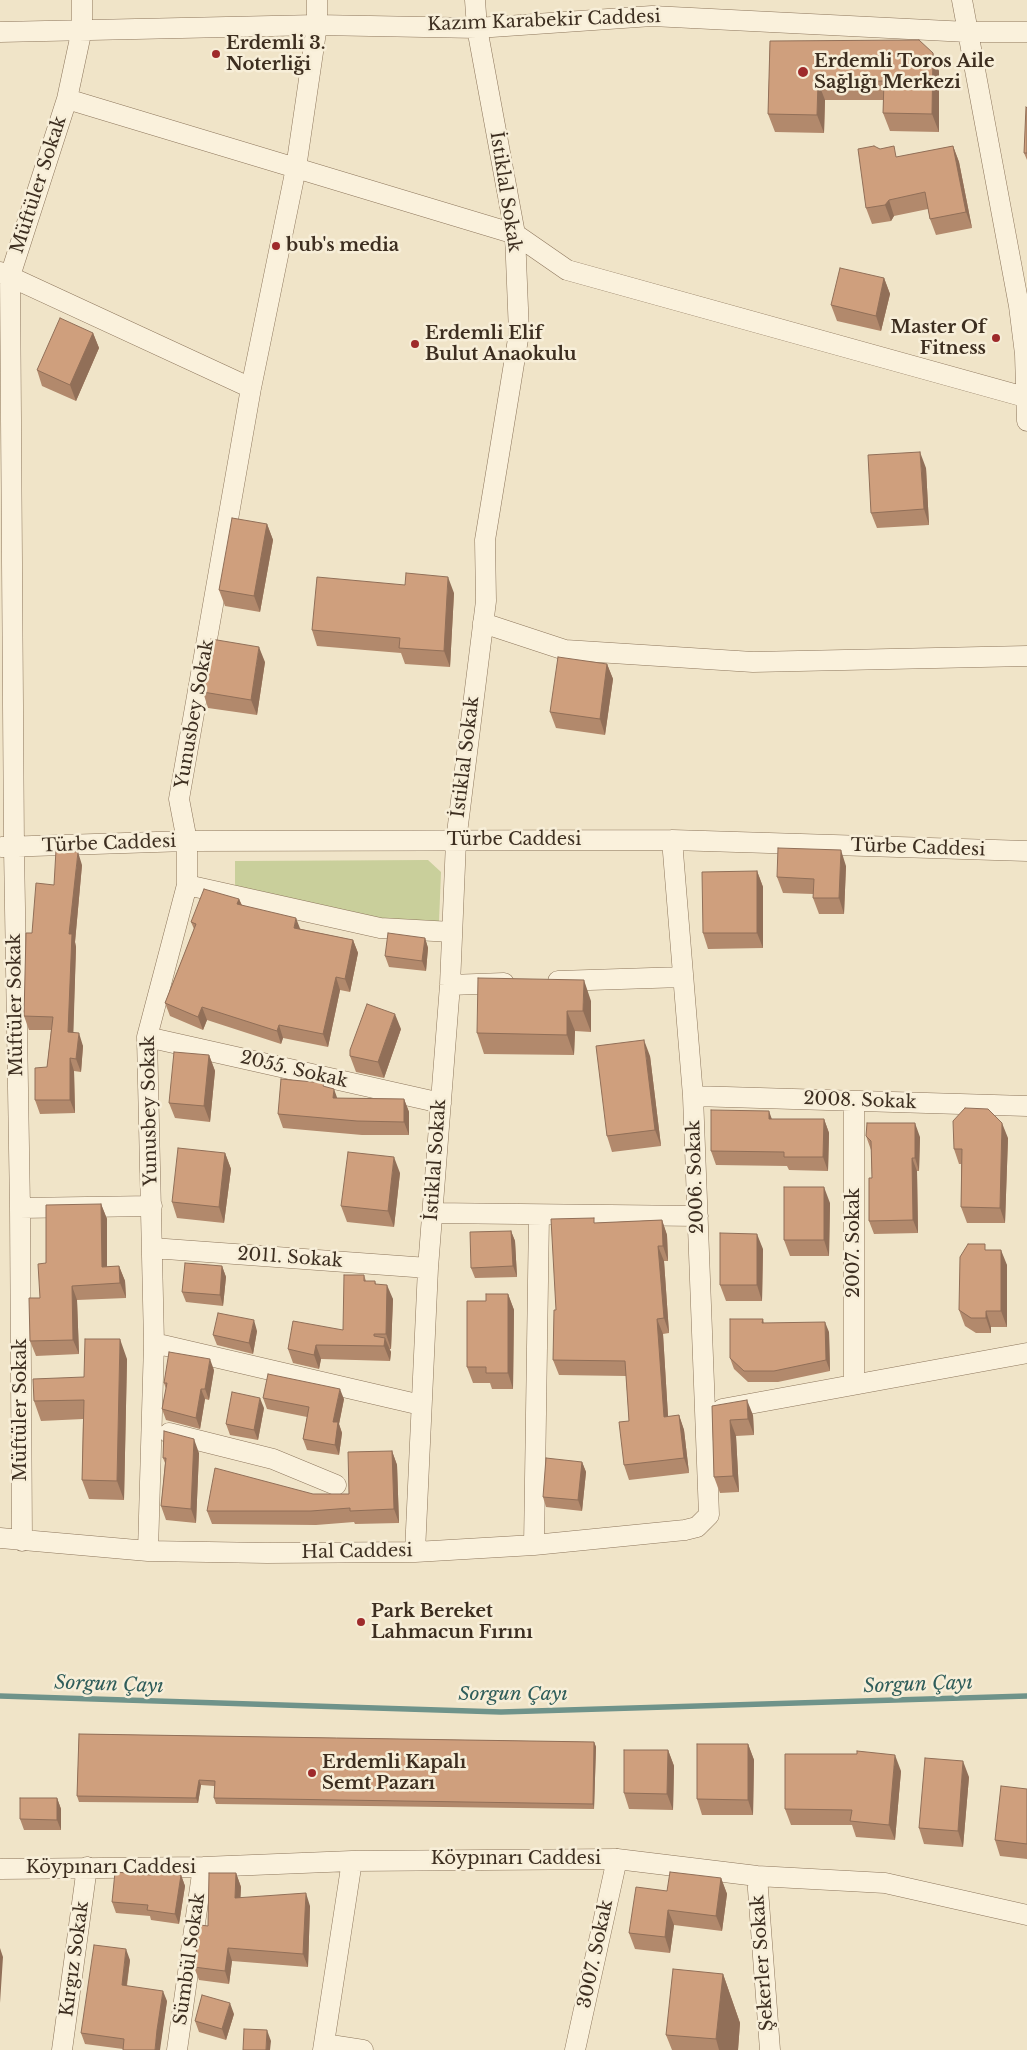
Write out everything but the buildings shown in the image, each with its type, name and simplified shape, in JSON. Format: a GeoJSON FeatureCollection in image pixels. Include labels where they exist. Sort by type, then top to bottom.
{"type":"FeatureCollection","features":[{"type":"Feature","properties":{"kind":"street","name":"Müftüler Sokak"},"geometry":{"type":"LineString","coordinates":[[22,1541],[20,1208],[7,847],[5,274],[67,98],[82,30],[82,0]]}},
{"type":"Feature","properties":{"kind":"street","name":"Yunusbey Sokak"},"geometry":{"type":"LineString","coordinates":[[148,1551],[154,1343],[147,1037],[187,885],[186,841],[179,799],[251,388],[296,168],[317,25],[317,0]]}},
{"type":"Feature","properties":{"kind":"street","name":"İstiklal Sokak"},"geometry":{"type":"LineString","coordinates":[[415,1552],[428,1268],[450,985],[456,840],[486,601],[485,540],[519,333],[515,234],[477,28],[475,0]]}},
{"type":"Feature","properties":{"kind":"street"},"geometry":{"type":"LineString","coordinates":[[962,0],[1023,306],[1027,421]]}},
{"type":"Feature","properties":{"kind":"street","name":"Kazım Karabekir Caddesi"},"geometry":{"type":"LineString","coordinates":[[0,32],[317,25],[477,28],[729,9],[968,32],[1027,32]]}},
{"type":"Feature","properties":{"kind":"street"},"geometry":{"type":"LineString","coordinates":[[67,98],[515,234],[567,270],[1025,397]]}},
{"type":"Feature","properties":{"kind":"street"},"geometry":{"type":"LineString","coordinates":[[5,274],[251,388]]}},
{"type":"Feature","properties":{"kind":"street"},"geometry":{"type":"LineString","coordinates":[[483,624],[565,650],[753,662],[1027,656]]}},
{"type":"Feature","properties":{"kind":"street","name":"Türbe Caddesi"},"geometry":{"type":"LineString","coordinates":[[7,847],[186,841],[672,840],[1027,852]]}},
{"type":"Feature","properties":{"kind":"street","name":"2006. Sokak"},"geometry":{"type":"LineString","coordinates":[[672,840],[693,1096],[709,1515]]}},
{"type":"Feature","properties":{"kind":"street"},"geometry":{"type":"LineString","coordinates":[[187,885],[380,928],[452,932]]}},
{"type":"Feature","properties":{"kind":"street"},"geometry":{"type":"LineString","coordinates":[[450,985],[683,977]]}},
{"type":"Feature","properties":{"kind":"street","name":"2055. Sokak"},"geometry":{"type":"LineString","coordinates":[[147,1037],[441,1102]]}},
{"type":"Feature","properties":{"kind":"street","name":"2008. Sokak"},"geometry":{"type":"LineString","coordinates":[[693,1096],[1027,1106]]}},
{"type":"Feature","properties":{"kind":"street","name":"2007. Sokak"},"geometry":{"type":"LineString","coordinates":[[854,1101],[854,1384]]}},
{"type":"Feature","properties":{"kind":"street"},"geometry":{"type":"LineString","coordinates":[[20,1208],[152,1206]]}},
{"type":"Feature","properties":{"kind":"street"},"geometry":{"type":"LineString","coordinates":[[432,1213],[698,1216]]}},
{"type":"Feature","properties":{"kind":"street"},"geometry":{"type":"LineString","coordinates":[[534,1545],[539,1215]]}},
{"type":"Feature","properties":{"kind":"street","name":"2011. Sokak"},"geometry":{"type":"LineString","coordinates":[[152,1248],[428,1268]]}},
{"type":"Feature","properties":{"kind":"street"},"geometry":{"type":"LineString","coordinates":[[154,1343],[421,1405]]}},
{"type":"Feature","properties":{"kind":"street"},"geometry":{"type":"LineString","coordinates":[[705,1412],[1027,1353]]}},
{"type":"Feature","properties":{"kind":"street"},"geometry":{"type":"LineString","coordinates":[[152,1429],[273,1460],[336,1485]]}},
{"type":"Feature","properties":{"kind":"street","name":"Hal Caddesi"},"geometry":{"type":"LineString","coordinates":[[0,1538],[148,1551],[267,1553],[415,1552],[534,1545],[685,1530],[697,1527],[709,1515]]}},
{"type":"Feature","properties":{"kind":"street","name":"Köypınarı Caddesi"},"geometry":{"type":"LineString","coordinates":[[0,1869],[203,1867],[352,1861],[617,1859],[756,1876],[885,1883],[1027,1915]]}},
{"type":"Feature","properties":{"kind":"street","name":"3007. Sokak"},"geometry":{"type":"LineString","coordinates":[[576,2050],[617,1859]]}},
{"type":"Feature","properties":{"kind":"street"},"geometry":{"type":"LineString","coordinates":[[352,1861],[323,2047],[363,2050]]}},
{"type":"Feature","properties":{"kind":"street","name":"Kırgız Sokak"},"geometry":{"type":"LineString","coordinates":[[62,2050],[87,1867]]}},
{"type":"Feature","properties":{"kind":"street","name":"Sümbül Sokak"},"geometry":{"type":"LineString","coordinates":[[177,2050],[203,1867]]}},
{"type":"Feature","properties":{"kind":"street","name":"Şekerler Sokak"},"geometry":{"type":"LineString","coordinates":[[756,1876],[770,2050]]}},
{"type":"Feature","properties":{"kind":"green space"},"geometry":{"type":"Polygon","coordinates":[[[428,860],[441,872],[439,922],[370,918],[235,889],[235,861],[428,860]]]}},
{"type":"Feature","properties":{"kind":"waterway","name":"Sorgun Çayı"},"geometry":{"type":"LineString","coordinates":[[0,1696],[501,1712],[1027,1696]]}},
{"type":"Feature","properties":{"kind":"place","name":"Erdemli 3. Noterliği"},"geometry":{"type":"Point","coordinates":[216,54]}},
{"type":"Feature","properties":{"kind":"place","name":"Erdemli Toros Aile Sağlığı Merkezi"},"geometry":{"type":"Point","coordinates":[803,72]}},
{"type":"Feature","properties":{"kind":"place","name":"bub's media"},"geometry":{"type":"Point","coordinates":[276,246]}},
{"type":"Feature","properties":{"kind":"place","name":"Master Of Fitness"},"geometry":{"type":"Point","coordinates":[996,338]}},
{"type":"Feature","properties":{"kind":"place","name":"Erdemli Elif Bulut Anaokulu"},"geometry":{"type":"Point","coordinates":[415,344]}},
{"type":"Feature","properties":{"kind":"place","name":"Park Bereket Lahmacun Fırını"},"geometry":{"type":"Point","coordinates":[361,1622]}},
{"type":"Feature","properties":{"kind":"place","name":"Erdemli Kapalı Semt Pazarı"},"geometry":{"type":"Point","coordinates":[312,1773]}}]}
